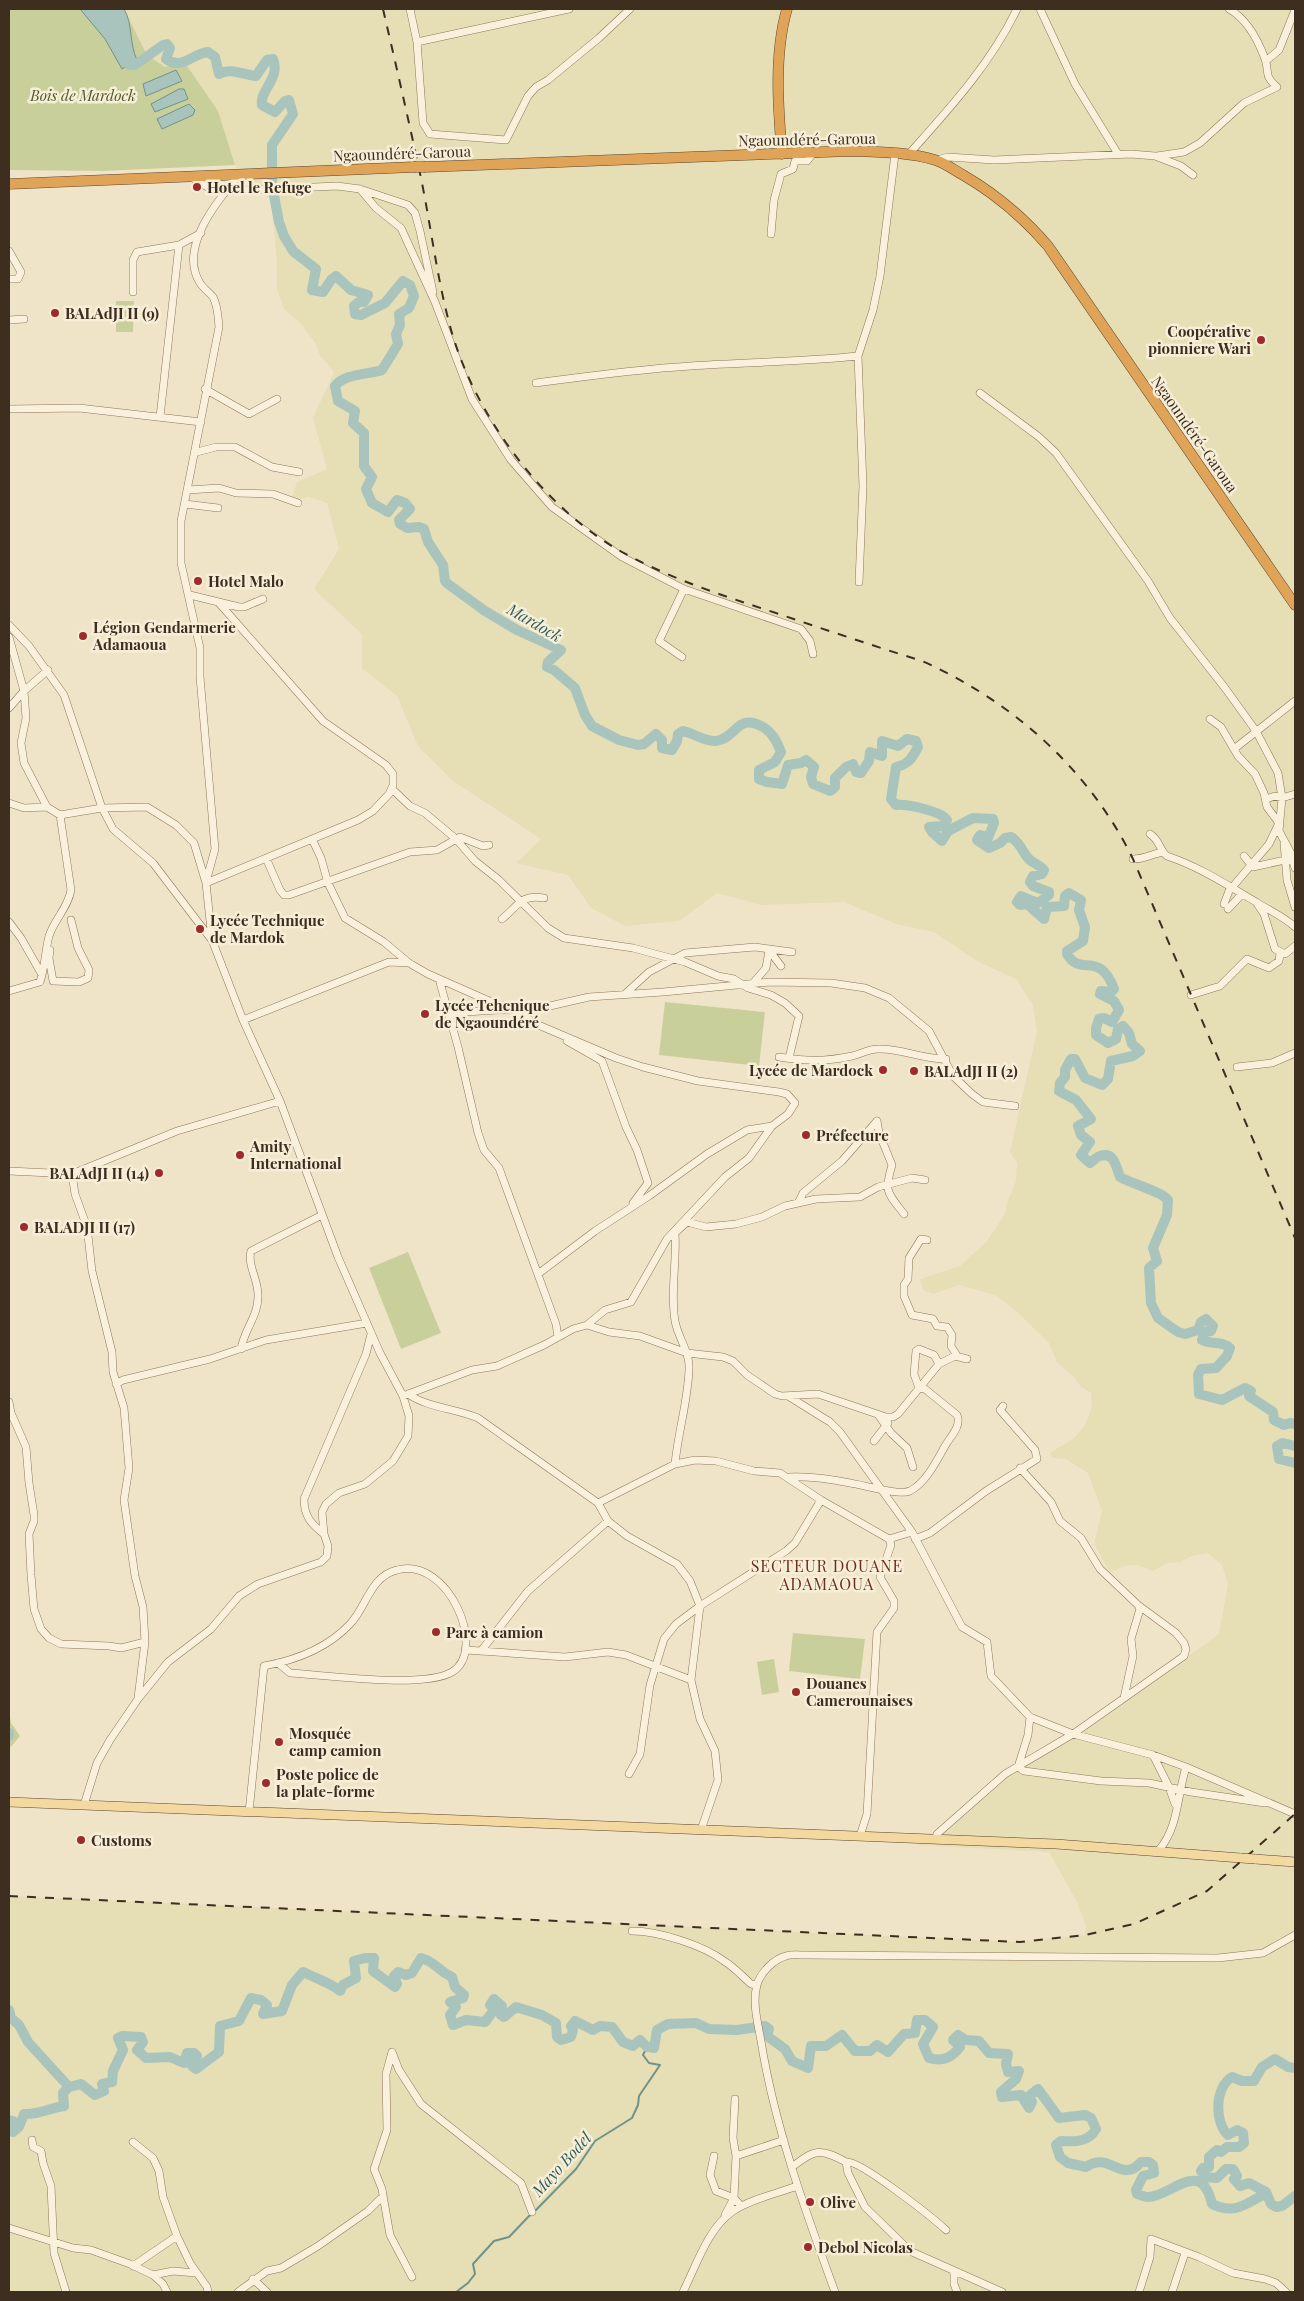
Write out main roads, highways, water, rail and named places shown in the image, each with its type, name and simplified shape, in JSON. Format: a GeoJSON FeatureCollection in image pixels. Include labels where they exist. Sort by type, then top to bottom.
{"type":"FeatureCollection","features":[{"type":"Feature","properties":{"kind":"highway"},"geometry":{"type":"LineString","coordinates":[[782,154],[780,56],[782,27],[787,9]]}},
{"type":"Feature","properties":{"kind":"highway","name":"Ngaoundéré-Garoua"},"geometry":{"type":"LineString","coordinates":[[9,184],[851,151],[895,154],[936,160],[982,186],[1004,202],[1026,220],[1048,246],[1295,605]]}},
{"type":"Feature","properties":{"kind":"main road"},"geometry":{"type":"LineString","coordinates":[[9,1802],[860,1836],[1159,1850],[1295,1862]]}},
{"type":"Feature","properties":{"kind":"water"},"geometry":{"type":"Polygon","coordinates":[[[80,9],[124,9],[129,21],[137,60],[122,69],[105,39],[80,9]]]}},
{"type":"Feature","properties":{"kind":"water"},"geometry":{"type":"Polygon","coordinates":[[[176,70],[182,81],[146,96],[143,84],[176,70]]]}},
{"type":"Feature","properties":{"kind":"water"},"geometry":{"type":"Polygon","coordinates":[[[179,89],[184,89],[188,99],[155,112],[151,104],[179,89]]]}},
{"type":"Feature","properties":{"kind":"water"},"geometry":{"type":"Polygon","coordinates":[[[189,104],[195,110],[193,115],[162,129],[157,119],[189,104]]]}},
{"type":"Feature","properties":{"kind":"waterway","name":"Mardock"},"geometry":{"type":"LineString","coordinates":[[124,54],[129,65],[135,65],[167,44],[170,48],[166,59],[172,62],[182,62],[208,52],[215,57],[219,74],[232,71],[256,76],[267,60],[273,59],[274,72],[262,100],[262,105],[275,112],[285,101],[289,100],[293,114],[272,145],[272,185],[279,222],[284,236],[293,251],[316,269],[312,290],[323,292],[336,276],[351,290],[368,295],[364,302],[359,302],[354,306],[355,314],[361,315],[385,303],[403,281],[410,285],[414,296],[409,308],[399,314],[400,325],[396,334],[398,344],[382,370],[345,379],[335,386],[338,401],[355,411],[353,423],[364,433],[364,466],[372,477],[366,489],[372,503],[388,512],[397,500],[405,503],[410,509],[399,520],[400,524],[407,528],[419,527],[424,529],[428,542],[443,565],[445,581],[448,584],[485,611],[517,630],[561,650],[548,662],[547,667],[554,670],[575,688],[585,715],[592,726],[619,740],[638,745],[644,744],[656,734],[662,740],[662,748],[672,750],[677,741],[678,734],[683,731],[716,741],[723,739],[742,724],[754,723],[763,727],[772,735],[781,752],[775,762],[759,770],[759,779],[782,784],[788,765],[801,763],[806,760],[814,767],[811,777],[813,784],[830,791],[835,787],[835,778],[846,767],[853,764],[856,772],[861,773],[869,761],[870,752],[882,756],[882,741],[898,746],[907,739],[916,741],[918,747],[912,757],[904,764],[896,767],[891,799],[896,805],[923,809],[944,817],[947,820],[943,826],[929,827],[942,841],[948,831],[973,818],[993,819],[994,823],[988,838],[980,835],[977,840],[989,848],[1000,843],[1005,838],[1011,837],[1030,860],[1044,870],[1042,874],[1033,876],[1030,882],[1033,886],[1049,892],[1049,895],[1038,903],[1021,896],[1017,902],[1020,905],[1027,904],[1044,919],[1047,907],[1064,906],[1065,896],[1069,893],[1081,900],[1079,910],[1085,927],[1083,941],[1067,951],[1067,954],[1072,961],[1078,964],[1102,970],[1114,989],[1111,992],[1101,991],[1100,994],[1114,1001],[1119,1010],[1112,1022],[1104,1018],[1099,1019],[1096,1035],[1108,1043],[1116,1039],[1118,1029],[1123,1026],[1129,1033],[1132,1044],[1140,1051],[1133,1056],[1111,1061],[1108,1079],[1102,1085],[1085,1078],[1075,1059],[1071,1059],[1065,1070],[1065,1077],[1060,1083],[1059,1091],[1076,1100],[1091,1119],[1078,1126],[1081,1135],[1090,1142],[1081,1155],[1090,1163],[1099,1157],[1109,1156],[1114,1161],[1120,1177],[1160,1194],[1168,1200],[1167,1215],[1153,1248],[1157,1261],[1149,1268],[1151,1303],[1158,1318],[1178,1332],[1185,1334],[1198,1330],[1201,1322],[1206,1319],[1213,1326],[1211,1331],[1205,1332],[1202,1340],[1224,1344],[1230,1348],[1227,1356],[1216,1368],[1201,1369],[1198,1375],[1199,1394],[1222,1400],[1245,1388],[1251,1391],[1249,1396],[1273,1412],[1274,1420],[1284,1425],[1295,1424]]}},
{"type":"Feature","properties":{"kind":"waterway","name":"Mardock"},"geometry":{"type":"LineString","coordinates":[[1295,1446],[1283,1443],[1277,1446],[1279,1459],[1295,1463]]}},
{"type":"Feature","properties":{"kind":"waterway"},"geometry":{"type":"LineString","coordinates":[[9,2130],[13,2132],[19,2127],[24,2114],[64,2106],[63,2093],[69,2087],[81,2084],[95,2095],[104,2091],[102,2084],[112,2082],[113,2071],[123,2050],[118,2038],[122,2036],[141,2037],[143,2042],[137,2050],[146,2058],[170,2057],[184,2063],[187,2053],[194,2053],[197,2056],[192,2066],[196,2069],[219,2052],[220,2026],[239,2021],[251,1998],[261,2000],[267,2005],[263,2014],[282,2011],[292,1985],[303,1972],[328,1983],[340,1991],[343,1985],[356,1978],[354,1961],[374,1958],[373,1971],[395,1987],[397,1984],[394,1976],[398,1972],[406,1975],[412,1973],[421,1958],[431,1962],[452,1977],[455,1987],[464,1995],[463,1998],[450,2002],[456,2007],[450,2015],[453,2025],[466,2020],[485,2022],[494,2010],[490,2005],[494,1999],[502,2006],[501,2015],[504,2017],[516,2007],[542,2015],[556,2023],[557,2037],[561,2040],[571,2037],[573,2030],[571,2026],[575,2021],[593,2030],[600,2026],[612,2027],[623,2042],[633,2046],[640,2040],[647,2047],[654,2048],[657,2030],[668,2024],[696,2023],[709,2029],[737,2030],[765,2026],[769,2029],[767,2036],[785,2049],[792,2061],[808,2068],[811,2046],[826,2046],[842,2035],[855,2051],[870,2051],[877,2045],[888,2052],[904,2034],[915,2033],[917,2020],[925,2020],[933,2027],[923,2044],[929,2058],[943,2059],[953,2054],[960,2047],[953,2040],[958,2035],[966,2040],[979,2041],[989,2053],[1008,2054],[1006,2064],[1008,2072],[1019,2071],[1016,2079],[1001,2092],[1002,2097],[1021,2095],[1029,2108],[1032,2102],[1029,2096],[1038,2089],[1059,2118],[1085,2115],[1091,2118],[1096,2129],[1090,2136],[1076,2141],[1061,2141],[1056,2145],[1060,2157],[1068,2163],[1086,2167],[1102,2162],[1128,2170],[1141,2162],[1149,2162],[1153,2165],[1154,2173],[1143,2176],[1136,2190],[1137,2194],[1147,2197],[1157,2195],[1184,2182],[1193,2181],[1201,2183],[1207,2190],[1212,2204],[1220,2207],[1240,2207],[1266,2193]]}},
{"type":"Feature","properties":{"kind":"waterway"},"geometry":{"type":"LineString","coordinates":[[9,2010],[11,2018],[19,2025],[28,2042],[69,2087]]}},
{"type":"Feature","properties":{"kind":"waterway","name":"Mayo Bodel"},"geometry":{"type":"LineString","coordinates":[[535,2211],[576,2169],[595,2141],[632,2118],[638,2105],[639,2096],[660,2065],[649,2063],[643,2055],[647,2047]]}},
{"type":"Feature","properties":{"kind":"waterway","name":"Mardock"},"geometry":{"type":"LineString","coordinates":[[1295,2068],[1288,2067],[1275,2059],[1262,2067],[1254,2081],[1242,2081],[1232,2077],[1226,2082],[1222,2088],[1218,2105],[1220,2122],[1228,2135],[1237,2130],[1243,2133],[1244,2143],[1239,2147],[1227,2147],[1221,2152],[1217,2150],[1209,2157],[1209,2167],[1203,2168],[1201,2171],[1205,2177],[1217,2178],[1226,2169],[1233,2169],[1237,2176],[1234,2179],[1240,2186],[1249,2183],[1266,2192],[1271,2204],[1276,2207],[1282,2206],[1295,2196]]}},
{"type":"Feature","properties":{"kind":"waterway"},"geometry":{"type":"LineString","coordinates":[[9,2120],[13,2121],[9,2126]]}},
{"type":"Feature","properties":{"kind":"waterway","name":"Mayo Bodel"},"geometry":{"type":"LineString","coordinates":[[456,2292],[468,2283],[475,2274],[473,2264],[494,2241],[509,2237],[531,2214]]}},
{"type":"Feature","properties":{"kind":"railway"},"geometry":{"type":"LineString","coordinates":[[383,9],[421,178],[450,326],[475,392],[515,455],[539,484],[565,510],[593,533],[622,552],[660,571],[699,587],[922,661],[955,677],[1017,717],[1071,767],[1115,826],[1133,859],[1295,1238]]}},
{"type":"Feature","properties":{"kind":"railway"},"geometry":{"type":"LineString","coordinates":[[9,1896],[1020,1942],[1085,1935],[1134,1924],[1207,1891],[1295,1814]]}},
{"type":"Feature","properties":{"kind":"place","name":"Hotel le Refuge"},"geometry":{"type":"Point","coordinates":[197,187]}},
{"type":"Feature","properties":{"kind":"place","name":"BALAdJI II (9)"},"geometry":{"type":"Point","coordinates":[55,313]}},
{"type":"Feature","properties":{"kind":"place","name":"Coopérative pionniere Wari"},"geometry":{"type":"Point","coordinates":[1261,340]}},
{"type":"Feature","properties":{"kind":"place","name":"Hotel Malo"},"geometry":{"type":"Point","coordinates":[198,581]}},
{"type":"Feature","properties":{"kind":"place","name":"Légion Gendarmerie Adamaoua"},"geometry":{"type":"Point","coordinates":[83,636]}},
{"type":"Feature","properties":{"kind":"place","name":"Lycée Technique de Mardok"},"geometry":{"type":"Point","coordinates":[200,929]}},
{"type":"Feature","properties":{"kind":"place","name":"Lycée Tehcnique de Ngaoundéré"},"geometry":{"type":"Point","coordinates":[425,1014]}},
{"type":"Feature","properties":{"kind":"place","name":"Lycée de Mardock"},"geometry":{"type":"Point","coordinates":[883,1070]}},
{"type":"Feature","properties":{"kind":"place","name":"BALAdJI II (2)"},"geometry":{"type":"Point","coordinates":[914,1071]}},
{"type":"Feature","properties":{"kind":"place","name":"Préfecture"},"geometry":{"type":"Point","coordinates":[806,1135]}},
{"type":"Feature","properties":{"kind":"place","name":"Amity International"},"geometry":{"type":"Point","coordinates":[240,1155]}},
{"type":"Feature","properties":{"kind":"place","name":"BALAdJI II (14)"},"geometry":{"type":"Point","coordinates":[159,1173]}},
{"type":"Feature","properties":{"kind":"place","name":"BALADJI II (17)"},"geometry":{"type":"Point","coordinates":[24,1227]}},
{"type":"Feature","properties":{"kind":"place","name":"Parc à camion"},"geometry":{"type":"Point","coordinates":[436,1632]}},
{"type":"Feature","properties":{"kind":"place","name":"Douanes Camerounaises"},"geometry":{"type":"Point","coordinates":[796,1692]}},
{"type":"Feature","properties":{"kind":"place","name":"Mosquée camp camion"},"geometry":{"type":"Point","coordinates":[279,1742]}},
{"type":"Feature","properties":{"kind":"place","name":"Poste police de la plate-forme"},"geometry":{"type":"Point","coordinates":[266,1783]}},
{"type":"Feature","properties":{"kind":"place","name":"Customs"},"geometry":{"type":"Point","coordinates":[81,1840]}},
{"type":"Feature","properties":{"kind":"place","name":"Olive"},"geometry":{"type":"Point","coordinates":[810,2202]}},
{"type":"Feature","properties":{"kind":"place","name":"Debol Nicolas"},"geometry":{"type":"Point","coordinates":[808,2247]}},
{"type":"Feature","properties":{"kind":"district","name":"SECTEUR DOUANE ADAMAOUA"},"geometry":{"type":"Point","coordinates":[827,1574]}},
{"type":"Feature","properties":{"kind":"park label","name":"Bois de Mardock"},"geometry":{"type":"Point","coordinates":[83,95]}}]}
